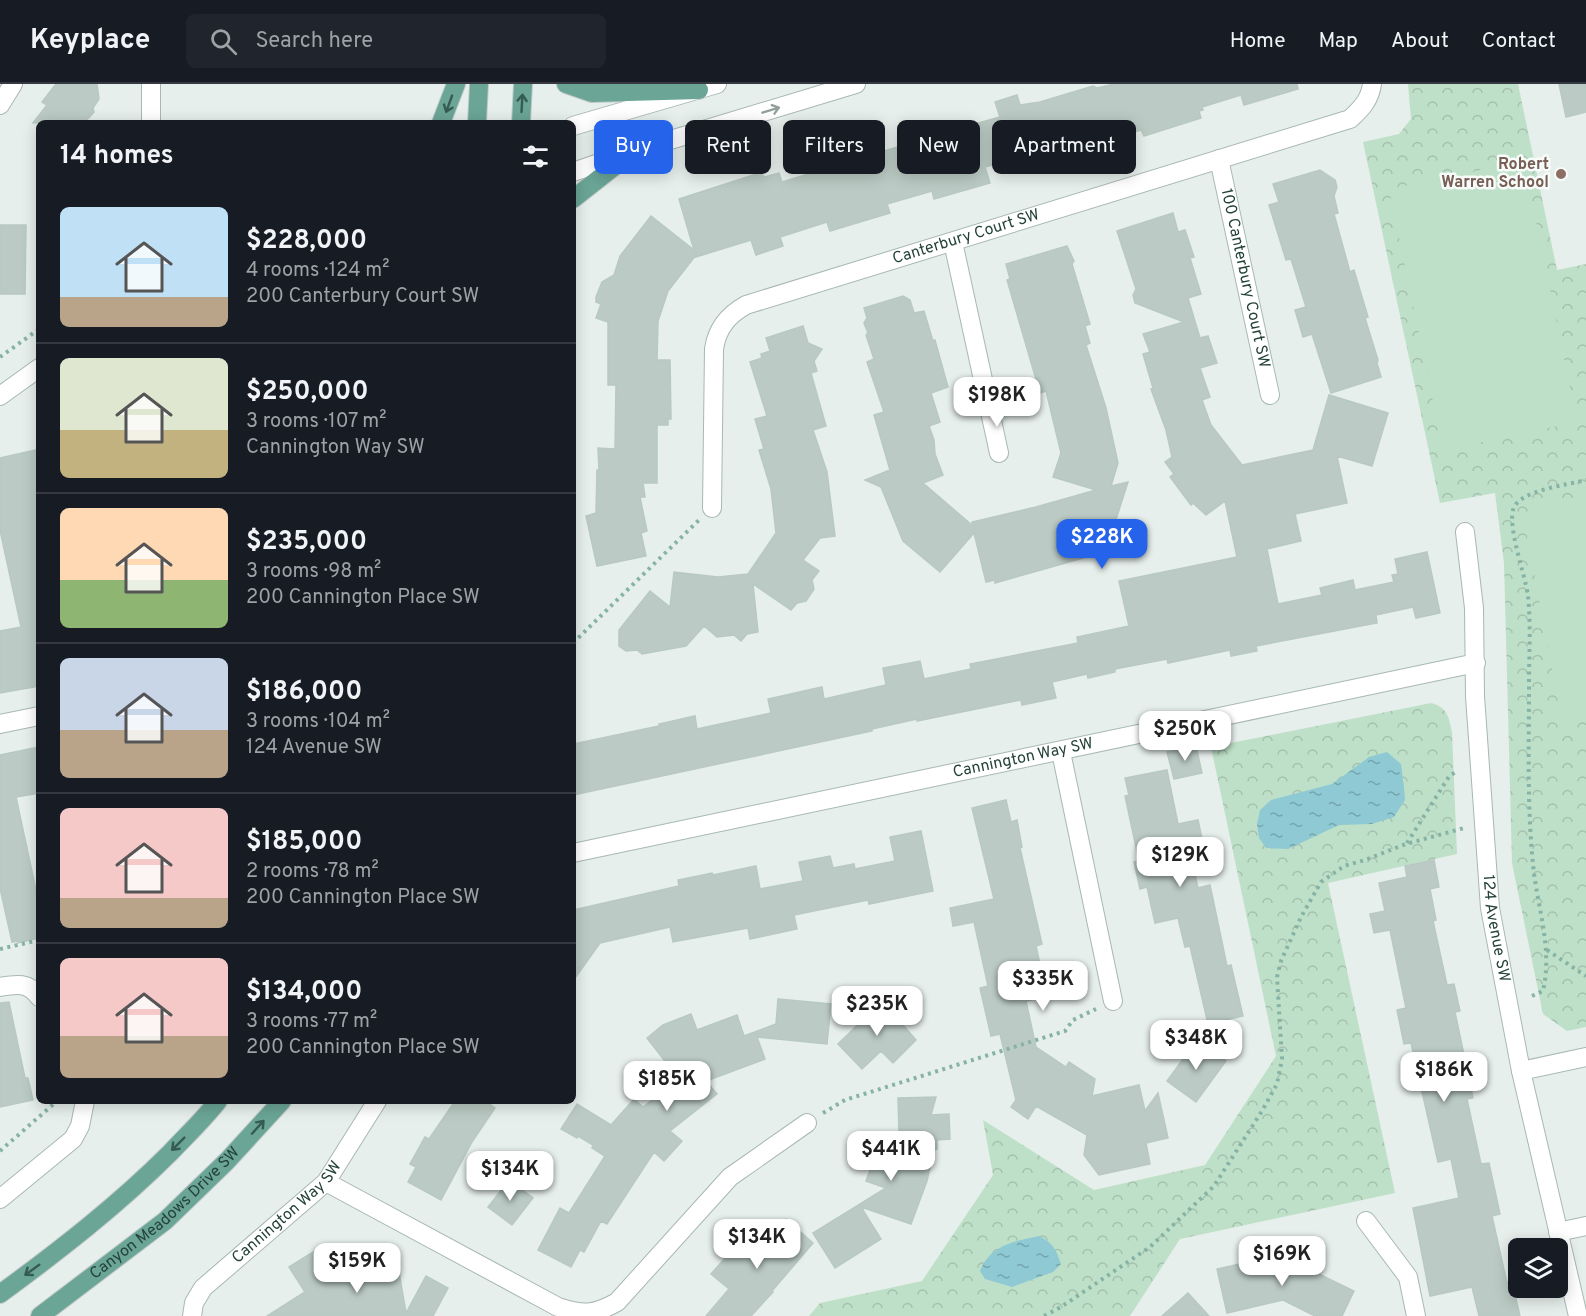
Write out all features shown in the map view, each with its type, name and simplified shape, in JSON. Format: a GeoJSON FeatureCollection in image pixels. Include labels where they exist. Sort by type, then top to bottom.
{"type":"FeatureCollection","features":[{"type":"Feature","properties":{"kind":"main road"},"geometry":{"type":"LineString","coordinates":[[442,120],[456,84]]}},
{"type":"Feature","properties":{"kind":"main road"},"geometry":{"type":"LineString","coordinates":[[477,120],[479,84]]}},
{"type":"Feature","properties":{"kind":"main road"},"geometry":{"type":"LineString","coordinates":[[521,120],[523,84]]}},
{"type":"Feature","properties":{"kind":"main road"},"geometry":{"type":"LineString","coordinates":[[566,84],[592,93],[708,87]]}},
{"type":"Feature","properties":{"kind":"main road"},"geometry":{"type":"LineString","coordinates":[[576,197],[605,174]]}},
{"type":"Feature","properties":{"kind":"main road"},"geometry":{"type":"LineString","coordinates":[[0,1294],[64,1247],[141,1182],[216,1104]]}},
{"type":"Feature","properties":{"kind":"main road","name":"Canyon Meadows Drive SW"},"geometry":{"type":"LineString","coordinates":[[40,1316],[165,1221],[227,1161],[279,1104]]}},
{"type":"Feature","properties":{"kind":"street"},"geometry":{"type":"LineString","coordinates":[[0,105],[13,84]]}},
{"type":"Feature","properties":{"kind":"street"},"geometry":{"type":"LineString","coordinates":[[151,84],[151,120]]}},
{"type":"Feature","properties":{"kind":"street"},"geometry":{"type":"LineString","coordinates":[[673,139],[856,84]]}},
{"type":"Feature","properties":{"kind":"street","name":"Canterbury Court SW"},"geometry":{"type":"LineString","coordinates":[[712,508],[714,349],[720,329],[735,311],[746,305],[1350,120],[1364,106],[1372,84]]}},
{"type":"Feature","properties":{"kind":"street"},"geometry":{"type":"LineString","coordinates":[[576,125],[708,87]]}},
{"type":"Feature","properties":{"kind":"street","name":"100 Canterbury Court SW"},"geometry":{"type":"LineString","coordinates":[[1219,159],[1270,396]]}},
{"type":"Feature","properties":{"kind":"street"},"geometry":{"type":"LineString","coordinates":[[576,171],[594,165]]}},
{"type":"Feature","properties":{"kind":"street"},"geometry":{"type":"LineString","coordinates":[[953,242],[999,453]]}},
{"type":"Feature","properties":{"kind":"street"},"geometry":{"type":"LineString","coordinates":[[0,396],[36,370]]}},
{"type":"Feature","properties":{"kind":"street","name":"124 Avenue SW"},"geometry":{"type":"LineString","coordinates":[[1465,532],[1474,608],[1475,696],[1490,908],[1521,1071],[1578,1316]]}},
{"type":"Feature","properties":{"kind":"street","name":"Cannington Way SW"},"geometry":{"type":"LineString","coordinates":[[576,852],[1476,663]]}},
{"type":"Feature","properties":{"kind":"street"},"geometry":{"type":"LineString","coordinates":[[0,724],[36,717]]}},
{"type":"Feature","properties":{"kind":"street"},"geometry":{"type":"LineString","coordinates":[[1061,752],[1113,1001]]}},
{"type":"Feature","properties":{"kind":"street"},"geometry":{"type":"LineString","coordinates":[[0,987],[16,984],[28,986],[36,994]]}},
{"type":"Feature","properties":{"kind":"street"},"geometry":{"type":"LineString","coordinates":[[1521,1071],[1586,1057]]}},
{"type":"Feature","properties":{"kind":"street"},"geometry":{"type":"LineString","coordinates":[[0,1199],[73,1139],[80,1126],[85,1104]]}},
{"type":"Feature","properties":{"kind":"street","name":"Cannington Way SW"},"geometry":{"type":"LineString","coordinates":[[192,1316],[196,1298],[203,1287],[326,1182],[375,1104]]}},
{"type":"Feature","properties":{"kind":"street"},"geometry":{"type":"LineString","coordinates":[[326,1182],[558,1307],[584,1314],[618,1302],[730,1177],[807,1123]]}},
{"type":"Feature","properties":{"kind":"street"},"geometry":{"type":"LineString","coordinates":[[1366,1221],[1408,1277],[1416,1316]]}},
{"type":"Feature","properties":{"kind":"street"},"geometry":{"type":"LineString","coordinates":[[1558,1232],[1586,1226]]}},
{"type":"Feature","properties":{"kind":"path"},"geometry":{"type":"LineString","coordinates":[[0,357],[36,331]]}},
{"type":"Feature","properties":{"kind":"path"},"geometry":{"type":"LineString","coordinates":[[1532,996],[1543,991],[1547,950],[1533,865],[1528,773],[1528,595],[1513,526],[1513,510],[1523,497],[1586,480]]}},
{"type":"Feature","properties":{"kind":"path"},"geometry":{"type":"LineString","coordinates":[[576,641],[712,508]]}},
{"type":"Feature","properties":{"kind":"path"},"geometry":{"type":"LineString","coordinates":[[1406,844],[1450,775],[1457,772]]}},
{"type":"Feature","properties":{"kind":"path"},"geometry":{"type":"LineString","coordinates":[[1044,1316],[1061,1308],[1150,1247],[1214,1186],[1262,1111],[1277,1084],[1281,1059],[1277,977],[1281,961],[1320,882],[1344,866],[1406,844],[1459,829],[1484,825]]}},
{"type":"Feature","properties":{"kind":"path"},"geometry":{"type":"LineString","coordinates":[[0,949],[36,941]]}},
{"type":"Feature","properties":{"kind":"path"},"geometry":{"type":"LineString","coordinates":[[1547,950],[1586,976]]}},
{"type":"Feature","properties":{"kind":"path"},"geometry":{"type":"LineString","coordinates":[[807,1123],[845,1100],[1065,1031],[1073,1020],[1113,1001]]}},
{"type":"Feature","properties":{"kind":"path"},"geometry":{"type":"LineString","coordinates":[[0,1151],[54,1104]]}},
{"type":"Feature","properties":{"kind":"green space"},"geometry":{"type":"Polygon","coordinates":[[[1408,84],[1518,84],[1557,270],[1586,264],[1586,1027],[1567,1031],[1543,1014],[1512,863],[1504,563],[1495,493],[1440,503],[1363,142],[1399,134],[1411,119],[1408,84]]]}},
{"type":"Feature","properties":{"kind":"green space"},"geometry":{"type":"Polygon","coordinates":[[[1524,161],[1577,422],[1443,450],[1389,189],[1524,161]]]}},
{"type":"Feature","properties":{"kind":"green space"},"geometry":{"type":"Polygon","coordinates":[[[1586,498],[1586,718],[1562,721],[1524,520],[1531,510],[1586,498]]]}},
{"type":"Feature","properties":{"kind":"green space"},"geometry":{"type":"Polygon","coordinates":[[[1431,703],[1444,710],[1452,732],[1457,854],[1328,883],[1395,1193],[1180,1239],[1130,1316],[809,1316],[820,1303],[922,1281],[993,1175],[983,1120],[1094,1190],[1205,1165],[1276,1056],[1211,747],[1431,703]]]}},
{"type":"Feature","properties":{"kind":"water"},"geometry":{"type":"Polygon","coordinates":[[[1387,752],[1401,764],[1404,787],[1405,800],[1394,817],[1372,824],[1339,825],[1288,849],[1266,848],[1259,838],[1257,824],[1260,810],[1271,800],[1332,784],[1369,757],[1387,752]]]}},
{"type":"Feature","properties":{"kind":"water"},"geometry":{"type":"Polygon","coordinates":[[[1039,1236],[1048,1241],[1056,1250],[1061,1264],[1053,1272],[1012,1287],[985,1279],[980,1271],[990,1255],[1012,1242],[1039,1236]]]}},
{"type":"Feature","properties":{"kind":"building"},"geometry":{"type":"Polygon","coordinates":[[[56,84],[97,84],[99,99],[93,108],[94,112],[87,120],[36,120],[36,123],[33,123],[47,105],[42,102],[56,84]]]}},
{"type":"Feature","properties":{"kind":"building"},"geometry":{"type":"Polygon","coordinates":[[[1114,84],[1297,84],[1298,89],[1244,105],[1241,95],[1202,107],[1203,110],[1199,111],[1201,118],[1144,136],[1141,130],[1136,132],[1136,120],[992,120],[992,165],[985,167],[990,183],[934,199],[932,191],[887,204],[890,213],[830,231],[827,222],[780,237],[783,246],[756,255],[751,240],[696,257],[696,255],[668,291],[658,321],[657,360],[670,360],[671,419],[668,419],[668,425],[657,425],[657,483],[643,483],[645,497],[640,497],[647,531],[641,533],[646,556],[597,566],[586,516],[596,513],[598,448],[615,449],[616,385],[608,385],[608,322],[596,318],[601,304],[596,302],[596,297],[602,282],[614,275],[620,256],[651,216],[694,250],[679,199],[756,174],[765,177],[779,173],[782,182],[808,174],[885,174],[885,151],[897,147],[897,174],[980,174],[980,123],[1000,117],[995,102],[1017,95],[1020,105],[1040,102],[1093,86],[1097,88],[1114,84]]]}},
{"type":"Feature","properties":{"kind":"building"},"geometry":{"type":"Polygon","coordinates":[[[1559,84],[1586,84],[1586,112],[1566,117],[1559,84]]]}},
{"type":"Feature","properties":{"kind":"building"},"geometry":{"type":"Polygon","coordinates":[[[1320,170],[1335,180],[1337,187],[1334,196],[1338,213],[1334,214],[1350,272],[1354,270],[1368,317],[1365,318],[1381,377],[1331,393],[1312,334],[1303,337],[1295,310],[1306,307],[1291,259],[1286,260],[1269,205],[1279,202],[1273,184],[1320,170]]]}},
{"type":"Feature","properties":{"kind":"building"},"geometry":{"type":"Polygon","coordinates":[[[1173,213],[1178,232],[1185,230],[1194,257],[1190,258],[1201,294],[1188,298],[1200,338],[1208,336],[1217,363],[1200,368],[1210,397],[1202,400],[1211,425],[1242,465],[1313,450],[1329,395],[1388,413],[1372,466],[1337,456],[1347,503],[1295,514],[1301,541],[1267,549],[1278,604],[1322,595],[1320,588],[1353,580],[1355,590],[1394,582],[1392,575],[1398,574],[1395,559],[1427,552],[1440,613],[1416,618],[1413,607],[1376,615],[1377,623],[1256,646],[1257,651],[1231,656],[1230,650],[1168,663],[1167,659],[1115,669],[1115,672],[1088,678],[1087,674],[1052,682],[1056,698],[1022,705],[1021,700],[917,721],[917,719],[872,729],[872,731],[576,794],[576,743],[695,716],[697,729],[771,713],[768,699],[822,687],[824,699],[886,685],[883,668],[920,661],[924,679],[971,669],[970,664],[1078,643],[1077,637],[1129,626],[1119,581],[1237,557],[1225,501],[1206,515],[1193,503],[1191,505],[1170,477],[1174,474],[1165,462],[1172,457],[1166,430],[1151,389],[1153,388],[1143,354],[1150,352],[1143,334],[1184,322],[1135,303],[1133,295],[1136,289],[1117,231],[1173,213]]]}},
{"type":"Feature","properties":{"kind":"building"},"geometry":{"type":"Polygon","coordinates":[[[0,225],[26,225],[25,294],[0,294],[0,225]]]}},
{"type":"Feature","properties":{"kind":"building"},"geometry":{"type":"Polygon","coordinates":[[[1067,246],[1074,261],[1072,264],[1090,324],[1085,326],[1090,343],[1086,345],[1106,408],[1118,463],[1111,486],[1128,482],[1112,532],[1076,520],[1087,557],[995,583],[995,580],[986,582],[974,533],[940,572],[903,541],[881,487],[865,480],[890,470],[874,415],[884,412],[867,362],[874,359],[866,335],[868,333],[864,323],[867,318],[864,308],[903,296],[910,300],[914,313],[924,311],[948,387],[931,393],[940,422],[929,426],[934,440],[935,454],[943,475],[923,483],[973,526],[972,522],[1096,490],[1053,477],[1061,453],[1046,391],[1040,393],[1007,280],[1010,279],[1006,264],[1067,246]]]}},
{"type":"Feature","properties":{"kind":"building"},"geometry":{"type":"Polygon","coordinates":[[[803,326],[808,343],[822,349],[814,361],[817,371],[811,373],[826,426],[813,430],[827,472],[835,536],[820,538],[803,560],[819,571],[812,580],[814,589],[806,601],[797,603],[791,610],[753,584],[758,632],[747,634],[741,641],[734,635],[717,637],[704,626],[686,646],[642,654],[637,650],[626,651],[619,646],[619,630],[650,591],[670,607],[674,572],[718,577],[748,574],[776,533],[771,489],[759,450],[764,449],[755,419],[767,416],[750,362],[762,358],[761,354],[770,351],[766,338],[803,326]]]}},
{"type":"Feature","properties":{"kind":"building"},"geometry":{"type":"Polygon","coordinates":[[[36,450],[36,687],[0,693],[0,631],[21,627],[0,530],[0,458],[36,450]]]}},
{"type":"Feature","properties":{"kind":"building"},"geometry":{"type":"Polygon","coordinates":[[[1196,746],[1202,773],[1174,779],[1167,752],[1196,746]]]}},
{"type":"Feature","properties":{"kind":"building"},"geometry":{"type":"Polygon","coordinates":[[[36,748],[36,794],[16,797],[36,890],[36,939],[18,943],[17,941],[12,942],[0,888],[0,755],[36,748]]]}},
{"type":"Feature","properties":{"kind":"building"},"geometry":{"type":"Polygon","coordinates":[[[1167,770],[1178,824],[1198,820],[1202,839],[1188,843],[1198,888],[1210,885],[1227,966],[1231,965],[1243,1016],[1208,1024],[1190,946],[1185,947],[1178,918],[1155,923],[1147,887],[1140,889],[1134,862],[1139,861],[1125,796],[1129,795],[1125,778],[1167,770]]]}},
{"type":"Feature","properties":{"kind":"building"},"geometry":{"type":"Polygon","coordinates":[[[1006,800],[1011,822],[1017,820],[1022,847],[1020,848],[1042,944],[1036,946],[1047,997],[1026,1001],[1036,1047],[1066,1067],[1069,1062],[1095,1079],[1092,1096],[1139,1085],[1145,1111],[1158,1093],[1168,1138],[1146,1143],[1150,1164],[1099,1175],[1084,1155],[1087,1135],[1036,1106],[1028,1119],[1011,1107],[1016,1100],[1000,1034],[991,1036],[980,988],[988,986],[974,922],[953,926],[950,908],[994,899],[972,808],[1006,800]]]}},
{"type":"Feature","properties":{"kind":"building"},"geometry":{"type":"Polygon","coordinates":[[[921,831],[933,891],[869,904],[868,900],[794,915],[797,929],[750,939],[748,928],[673,942],[670,927],[600,943],[576,977],[576,909],[679,886],[678,880],[756,866],[760,889],[803,881],[799,862],[830,856],[833,868],[854,864],[855,869],[895,861],[890,837],[921,831]]]}},
{"type":"Feature","properties":{"kind":"building"},"geometry":{"type":"Polygon","coordinates":[[[1434,860],[1439,887],[1430,889],[1436,920],[1433,921],[1447,985],[1454,984],[1460,1011],[1455,1012],[1473,1098],[1467,1099],[1481,1164],[1489,1163],[1500,1214],[1492,1216],[1508,1283],[1508,1298],[1516,1298],[1520,1316],[1479,1316],[1472,1287],[1430,1296],[1413,1208],[1459,1198],[1451,1159],[1438,1162],[1411,1043],[1404,1044],[1397,1010],[1406,1008],[1390,930],[1374,933],[1370,914],[1385,911],[1379,883],[1407,877],[1405,866],[1434,860]]]}},
{"type":"Feature","properties":{"kind":"building"},"geometry":{"type":"Polygon","coordinates":[[[778,999],[831,1004],[827,1044],[757,1037],[765,1059],[706,1081],[717,1094],[670,1131],[682,1141],[664,1161],[654,1152],[607,1224],[601,1221],[584,1252],[580,1250],[571,1267],[538,1250],[560,1208],[569,1213],[605,1156],[592,1148],[593,1145],[561,1129],[577,1104],[611,1125],[634,1099],[643,1107],[679,1079],[647,1038],[663,1025],[691,1014],[697,1030],[737,1015],[744,1036],[776,1024],[778,999]]]}},
{"type":"Feature","properties":{"kind":"building"},"geometry":{"type":"Polygon","coordinates":[[[882,1001],[916,1040],[893,1063],[881,1051],[862,1069],[838,1044],[882,1001]]]}},
{"type":"Feature","properties":{"kind":"building"},"geometry":{"type":"Polygon","coordinates":[[[9,1002],[25,1078],[28,1078],[33,1100],[0,1107],[0,1003],[9,1002]]]}},
{"type":"Feature","properties":{"kind":"building"},"geometry":{"type":"Polygon","coordinates":[[[1197,1040],[1226,1061],[1196,1102],[1167,1081],[1197,1040]]]}},
{"type":"Feature","properties":{"kind":"building"},"geometry":{"type":"Polygon","coordinates":[[[936,1097],[931,1115],[949,1114],[950,1139],[937,1140],[937,1149],[934,1150],[927,1181],[911,1224],[861,1207],[881,1239],[835,1268],[813,1233],[886,1188],[866,1181],[875,1156],[900,1165],[898,1098],[936,1097]]]}},
{"type":"Feature","properties":{"kind":"building"},"geometry":{"type":"Polygon","coordinates":[[[453,1104],[489,1104],[495,1108],[472,1142],[441,1200],[408,1182],[416,1167],[410,1164],[425,1137],[429,1139],[453,1104]]]}},
{"type":"Feature","properties":{"kind":"building"},"geometry":{"type":"Polygon","coordinates":[[[509,1180],[533,1198],[512,1225],[488,1207],[509,1180]]]}},
{"type":"Feature","properties":{"kind":"building"},"geometry":{"type":"Polygon","coordinates":[[[786,1219],[813,1243],[773,1292],[751,1316],[706,1316],[729,1289],[711,1274],[749,1231],[764,1244],[786,1219]]]}},
{"type":"Feature","properties":{"kind":"building"},"geometry":{"type":"Polygon","coordinates":[[[313,1252],[329,1277],[398,1266],[406,1313],[426,1276],[448,1288],[433,1316],[267,1316],[305,1292],[289,1267],[313,1252]]]}},
{"type":"Feature","properties":{"kind":"building"},"geometry":{"type":"Polygon","coordinates":[[[1285,1254],[1286,1258],[1354,1291],[1342,1316],[1315,1316],[1283,1300],[1227,1313],[1217,1269],[1285,1254]]]}},
{"type":"Feature","properties":{"kind":"building"},"geometry":{"type":"Polygon","coordinates":[[[1188,1293],[1209,1316],[1162,1316],[1188,1293]]]}},
{"type":"Feature","properties":{"kind":"place","name":"Robert Warren School"},"geometry":{"type":"Point","coordinates":[1561,174]}}]}
